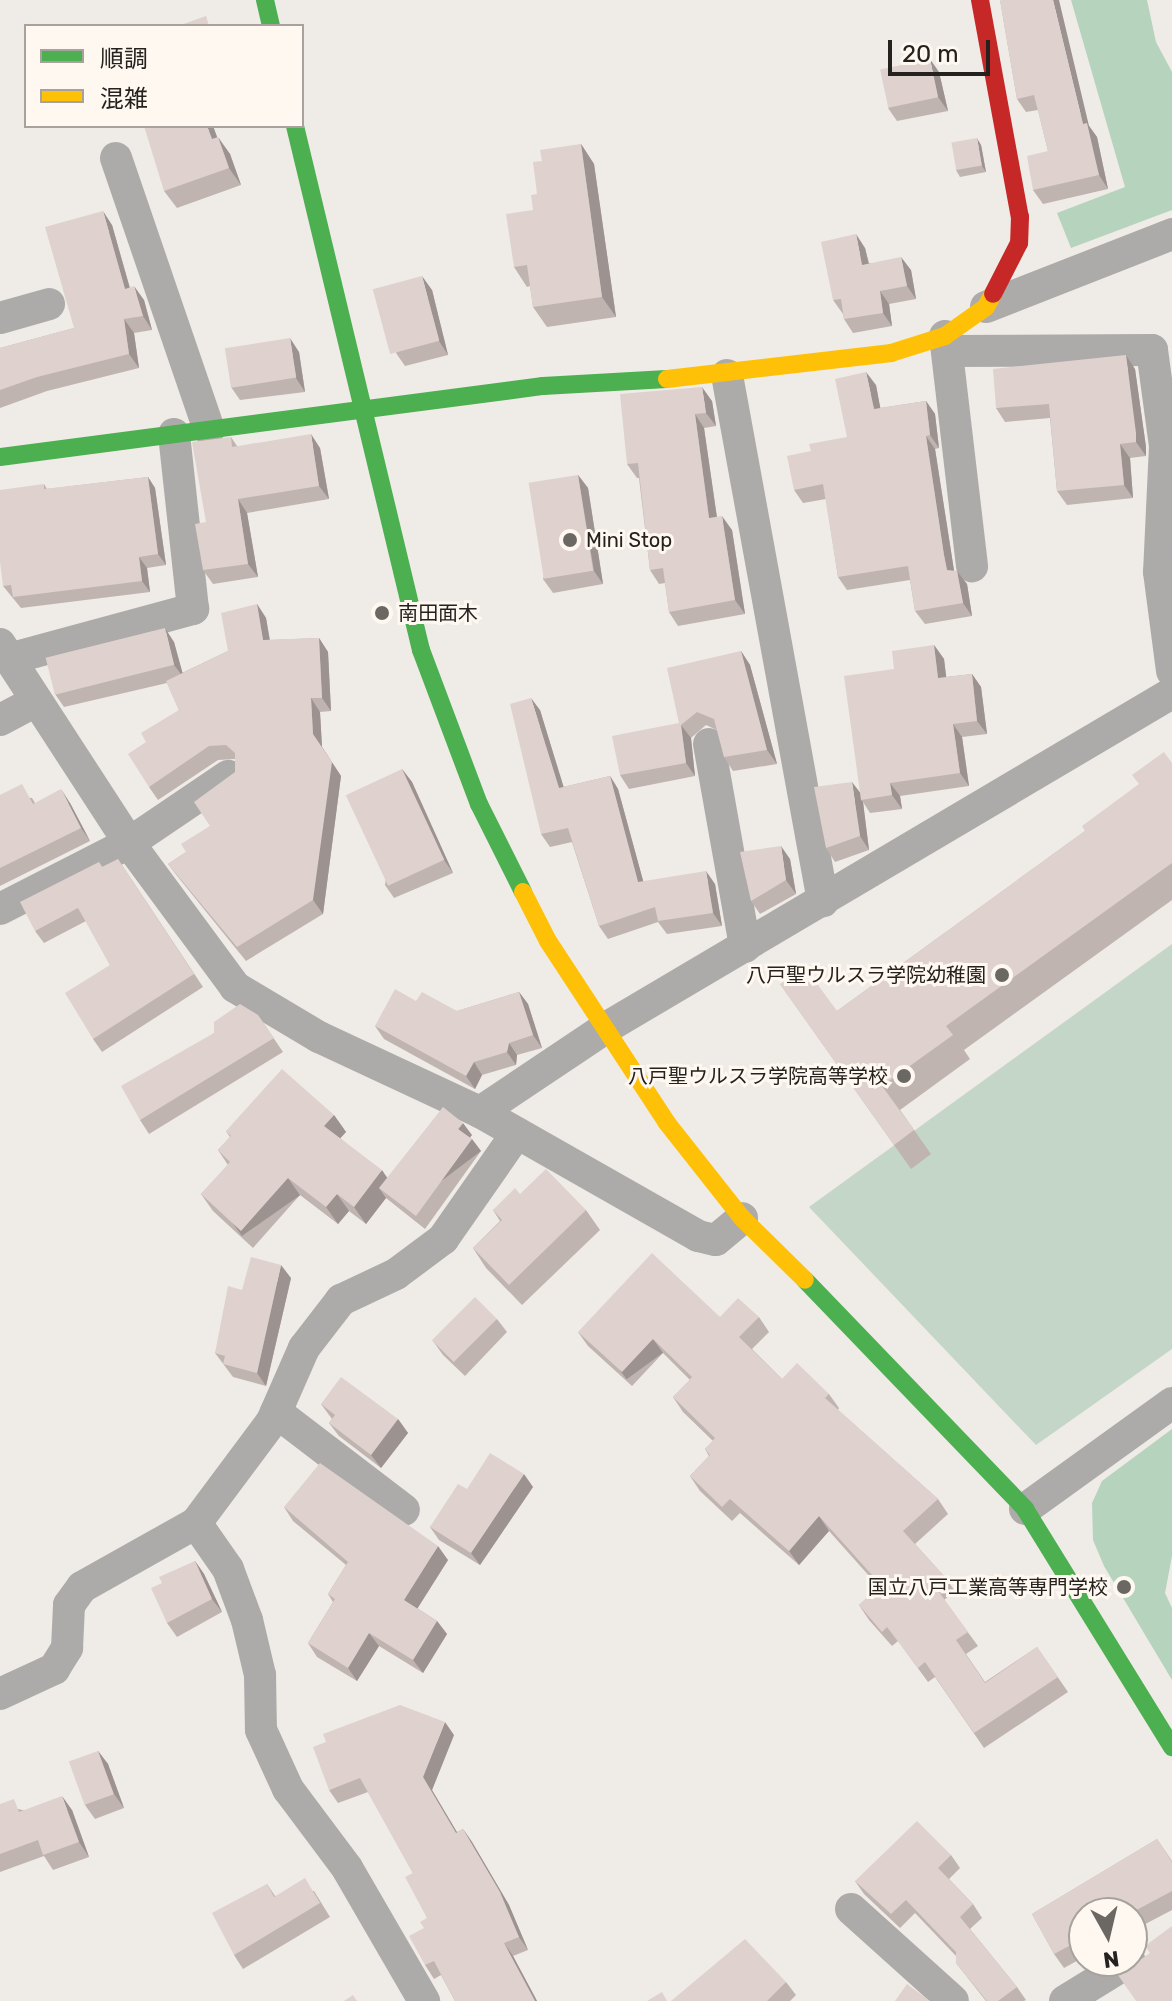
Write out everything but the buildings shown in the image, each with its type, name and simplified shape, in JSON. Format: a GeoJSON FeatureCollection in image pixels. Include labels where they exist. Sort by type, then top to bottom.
{"type":"FeatureCollection","features":[{"type":"Feature","properties":{"kind":"street"},"geometry":{"type":"LineString","coordinates":[[265,0],[271,24]]}},
{"type":"Feature","properties":{"kind":"street"},"geometry":{"type":"LineString","coordinates":[[948,344],[986,307],[1019,243],[1020,217],[980,0]]}},
{"type":"Feature","properties":{"kind":"street"},"geometry":{"type":"LineString","coordinates":[[295,128],[421,650],[479,804],[548,941],[667,1123],[742,1218],[895,1369],[1025,1509],[1126,1666],[1172,1747]]}},
{"type":"Feature","properties":{"kind":"street"},"geometry":{"type":"LineString","coordinates":[[116,158],[209,429]]}},
{"type":"Feature","properties":{"kind":"street"},"geometry":{"type":"LineString","coordinates":[[986,307],[1172,234]]}},
{"type":"Feature","properties":{"kind":"street"},"geometry":{"type":"LineString","coordinates":[[0,318],[49,304]]}},
{"type":"Feature","properties":{"kind":"street"},"geometry":{"type":"LineString","coordinates":[[948,344],[972,566]]}},
{"type":"Feature","properties":{"kind":"street"},"geometry":{"type":"LineString","coordinates":[[0,457],[543,386],[727,375],[948,344],[1152,350],[1169,443],[1159,572],[1172,671]]}},
{"type":"Feature","properties":{"kind":"street"},"geometry":{"type":"LineString","coordinates":[[727,375],[823,901]]}},
{"type":"Feature","properties":{"kind":"street"},"geometry":{"type":"LineString","coordinates":[[174,434],[193,609],[4,652],[129,843],[235,987],[319,1037],[480,1112],[698,1236],[716,1240],[742,1218]]}},
{"type":"Feature","properties":{"kind":"street"},"geometry":{"type":"LineString","coordinates":[[480,1112],[604,1029],[1172,693]]}},
{"type":"Feature","properties":{"kind":"street"},"geometry":{"type":"LineString","coordinates":[[0,720],[36,701]]}},
{"type":"Feature","properties":{"kind":"street"},"geometry":{"type":"LineString","coordinates":[[709,744],[745,947]]}},
{"type":"Feature","properties":{"kind":"street"},"geometry":{"type":"LineString","coordinates":[[0,909],[129,843],[228,776]]}},
{"type":"Feature","properties":{"kind":"street"},"geometry":{"type":"LineString","coordinates":[[0,1694],[54,1669],[67,1648],[69,1605],[82,1587],[196,1523],[219,1498],[276,1412],[304,1348],[341,1300],[396,1274],[443,1239],[517,1133]]}},
{"type":"Feature","properties":{"kind":"street"},"geometry":{"type":"LineString","coordinates":[[1025,1509],[1172,1403]]}},
{"type":"Feature","properties":{"kind":"street"},"geometry":{"type":"LineString","coordinates":[[276,1412],[404,1510]]}},
{"type":"Feature","properties":{"kind":"street"},"geometry":{"type":"LineString","coordinates":[[196,1523],[228,1569],[247,1620],[260,1675],[261,1730],[288,1789],[347,1868],[424,2001]]}},
{"type":"Feature","properties":{"kind":"street"},"geometry":{"type":"LineString","coordinates":[[851,1909],[953,2001]]}},
{"type":"Feature","properties":{"kind":"street"},"geometry":{"type":"LineString","coordinates":[[1065,2001],[1104,1977]]}},
{"type":"Feature","properties":{"kind":"green space"},"geometry":{"type":"Polygon","coordinates":[[[1071,0],[1147,0],[1156,42],[1172,72],[1172,210],[1071,248],[1057,213],[1125,187],[1071,0]]]}},
{"type":"Feature","properties":{"kind":"green space"},"geometry":{"type":"Polygon","coordinates":[[[1172,944],[1172,1349],[1036,1445],[809,1207],[1172,944]]]}},
{"type":"Feature","properties":{"kind":"green space"},"geometry":{"type":"Polygon","coordinates":[[[1172,1429],[1172,1556],[1165,1593],[1172,1608],[1172,1680],[1104,1566],[1093,1540],[1092,1503],[1102,1481],[1172,1429]]]}},
{"type":"Feature","properties":{"kind":"traffic: fast"},"geometry":{"type":"LineString","coordinates":[[265,0],[271,24]]}},
{"type":"Feature","properties":{"kind":"traffic: fast"},"geometry":{"type":"LineString","coordinates":[[295,128],[421,650],[479,804],[523,892]]}},
{"type":"Feature","properties":{"kind":"traffic: fast"},"geometry":{"type":"LineString","coordinates":[[0,457],[543,386],[667,379]]}},
{"type":"Feature","properties":{"kind":"traffic: fast"},"geometry":{"type":"LineString","coordinates":[[805,1280],[1025,1509],[1172,1747]]}},
{"type":"Feature","properties":{"kind":"traffic: slow"},"geometry":{"type":"LineString","coordinates":[[667,379],[891,353],[945,336],[986,307],[993,294]]}},
{"type":"Feature","properties":{"kind":"traffic: slow"},"geometry":{"type":"LineString","coordinates":[[523,892],[548,941],[667,1123],[742,1218],[805,1280]]}},
{"type":"Feature","properties":{"kind":"traffic: jam"},"geometry":{"type":"LineString","coordinates":[[980,0],[1020,217],[1019,243],[993,294]]}},
{"type":"Feature","properties":{"kind":"place","name":"Mini Stop"},"geometry":{"type":"Point","coordinates":[570,540]}},
{"type":"Feature","properties":{"kind":"place","name":"南田面木"},"geometry":{"type":"Point","coordinates":[382,613]}},
{"type":"Feature","properties":{"kind":"place","name":"八戸聖ウルスラ学院幼稚園"},"geometry":{"type":"Point","coordinates":[1002,975]}},
{"type":"Feature","properties":{"kind":"place","name":"八戸聖ウルスラ学院高等学校"},"geometry":{"type":"Point","coordinates":[904,1076]}},
{"type":"Feature","properties":{"kind":"place","name":"国立八戸工業高等専門学校"},"geometry":{"type":"Point","coordinates":[1124,1587]}}]}
